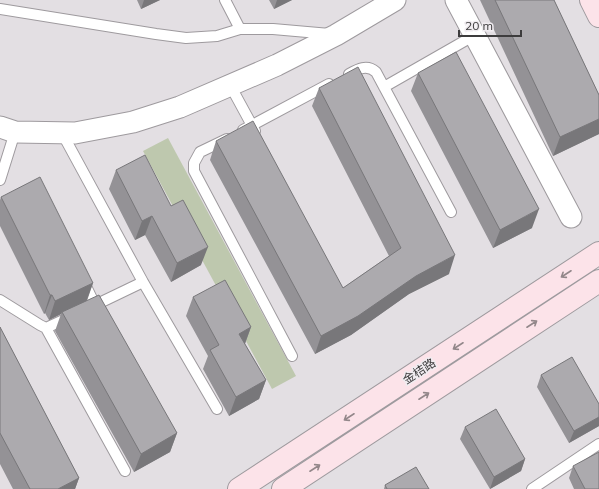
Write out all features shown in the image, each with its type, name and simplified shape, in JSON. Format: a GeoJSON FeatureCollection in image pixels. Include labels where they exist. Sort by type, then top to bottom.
{"type":"FeatureCollection","features":[{"type":"Feature","properties":{"kind":"main road"},"geometry":{"type":"LineString","coordinates":[[591,0],[599,16]]}},
{"type":"Feature","properties":{"kind":"main road","name":"金桔路"},"geometry":{"type":"LineString","coordinates":[[239,489],[599,253]]}},
{"type":"Feature","properties":{"kind":"main road"},"geometry":{"type":"LineString","coordinates":[[283,489],[599,281]]}},
{"type":"Feature","properties":{"kind":"street"},"geometry":{"type":"LineString","coordinates":[[7,130],[75,133],[133,122],[180,107],[277,65],[336,35],[396,0]]}},
{"type":"Feature","properties":{"kind":"street"},"geometry":{"type":"LineString","coordinates":[[456,0],[571,217]]}},
{"type":"Feature","properties":{"kind":"lane"},"geometry":{"type":"LineString","coordinates":[[225,0],[240,30]]}},
{"type":"Feature","properties":{"kind":"lane"},"geometry":{"type":"LineString","coordinates":[[0,9],[186,38],[217,36],[240,30],[273,29],[336,35]]}},
{"type":"Feature","properties":{"kind":"lane"},"geometry":{"type":"LineString","coordinates":[[384,87],[474,35]]}},
{"type":"Feature","properties":{"kind":"lane"},"geometry":{"type":"LineString","coordinates":[[292,356],[194,171],[194,163],[200,152],[354,71],[363,67],[372,68],[376,72],[451,212]]}},
{"type":"Feature","properties":{"kind":"lane"},"geometry":{"type":"LineString","coordinates":[[230,86],[260,139]]}},
{"type":"Feature","properties":{"kind":"lane"},"geometry":{"type":"LineString","coordinates":[[0,180],[7,130]]}},
{"type":"Feature","properties":{"kind":"lane"},"geometry":{"type":"LineString","coordinates":[[62,133],[143,282],[216,409]]}},
{"type":"Feature","properties":{"kind":"lane"},"geometry":{"type":"LineString","coordinates":[[78,270],[95,305]]}},
{"type":"Feature","properties":{"kind":"lane"},"geometry":{"type":"LineString","coordinates":[[46,328],[143,282]]}},
{"type":"Feature","properties":{"kind":"lane"},"geometry":{"type":"LineString","coordinates":[[0,300],[46,328],[126,471]]}},
{"type":"Feature","properties":{"kind":"lane"},"geometry":{"type":"LineString","coordinates":[[539,487],[599,444]]}},
{"type":"Feature","properties":{"kind":"green space"},"geometry":{"type":"Polygon","coordinates":[[[168,138],[296,376],[272,389],[143,151],[168,138]]]}},
{"type":"Feature","properties":{"kind":"building"},"geometry":{"type":"Polygon","coordinates":[[[495,0],[554,0],[599,95],[599,119],[560,137],[495,0]]]}},
{"type":"Feature","properties":{"kind":"building"},"geometry":{"type":"Polygon","coordinates":[[[456,52],[539,209],[500,230],[418,73],[456,52]]]}},
{"type":"Feature","properties":{"kind":"building"},"geometry":{"type":"Polygon","coordinates":[[[358,67],[455,255],[416,276],[358,316],[321,336],[216,141],[253,121],[343,288],[401,248],[319,88],[358,67]]]}},
{"type":"Feature","properties":{"kind":"building"},"geometry":{"type":"Polygon","coordinates":[[[145,155],[171,206],[183,200],[208,247],[177,263],[152,216],[142,221],[116,170],[145,155]]]}},
{"type":"Feature","properties":{"kind":"building"},"geometry":{"type":"Polygon","coordinates":[[[40,177],[93,283],[55,301],[52,295],[50,295],[1,197],[40,177]]]}},
{"type":"Feature","properties":{"kind":"building"},"geometry":{"type":"Polygon","coordinates":[[[225,280],[251,327],[239,334],[266,380],[236,397],[210,350],[219,345],[193,297],[225,280]]]}},
{"type":"Feature","properties":{"kind":"building"},"geometry":{"type":"Polygon","coordinates":[[[99,295],[177,433],[141,454],[62,312],[99,295]]]}},
{"type":"Feature","properties":{"kind":"building"},"geometry":{"type":"Polygon","coordinates":[[[0,327],[79,478],[58,489],[30,489],[0,433],[0,327]]]}},
{"type":"Feature","properties":{"kind":"building"},"geometry":{"type":"Polygon","coordinates":[[[572,357],[599,404],[599,417],[574,431],[541,375],[572,357]]]}},
{"type":"Feature","properties":{"kind":"building"},"geometry":{"type":"Polygon","coordinates":[[[496,409],[525,459],[494,477],[465,427],[496,409]]]}},
{"type":"Feature","properties":{"kind":"building"},"geometry":{"type":"Polygon","coordinates":[[[599,452],[599,489],[585,489],[573,466],[599,452]]]}},
{"type":"Feature","properties":{"kind":"building"},"geometry":{"type":"Polygon","coordinates":[[[416,467],[429,489],[387,489],[385,485],[416,467]]]}}]}
